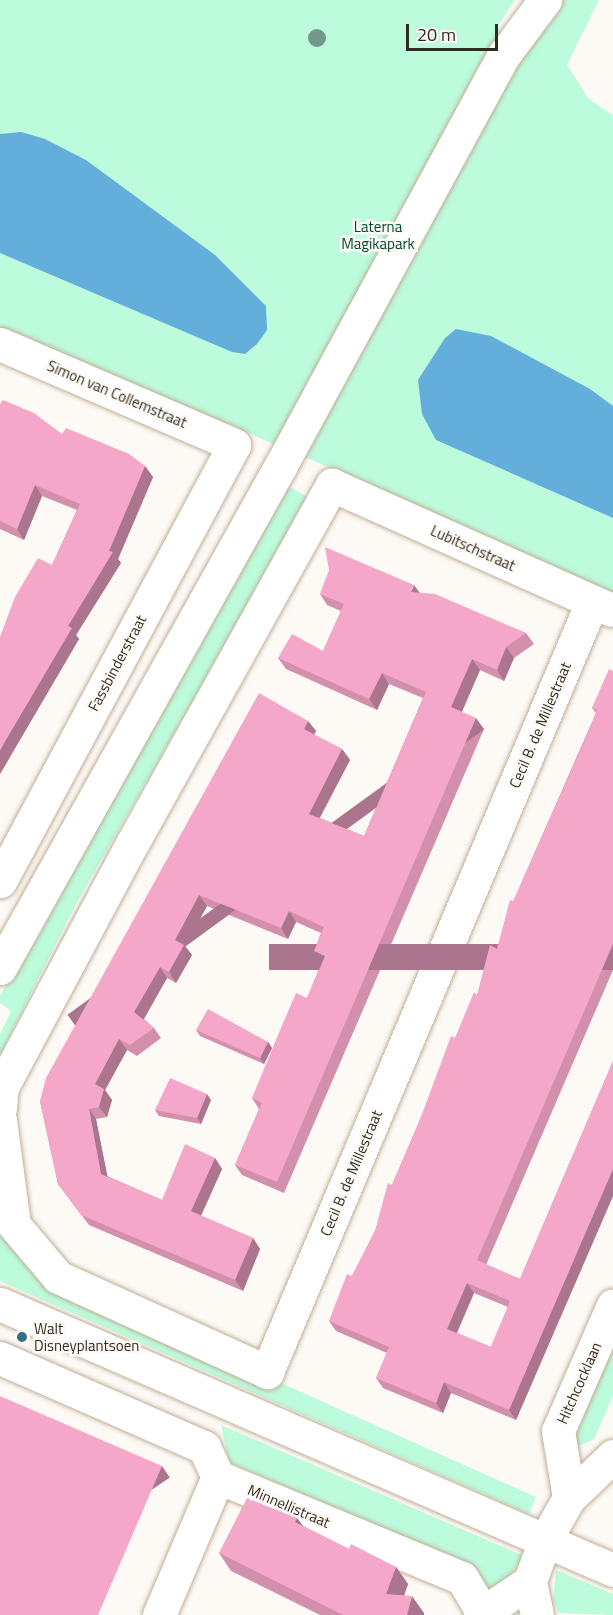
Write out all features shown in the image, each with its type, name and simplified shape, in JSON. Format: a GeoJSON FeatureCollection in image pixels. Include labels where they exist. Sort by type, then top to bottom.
{"type":"FeatureCollection","features":[{"type":"Feature","properties":{"kind":"street"},"geometry":{"type":"LineString","coordinates":[[0,968],[275,476],[504,55],[545,0]]}},
{"type":"Feature","properties":{"kind":"street","name":"Simon van Collemstraat"},"geometry":{"type":"LineString","coordinates":[[0,344],[234,445]]}},
{"type":"Feature","properties":{"kind":"street","name":"Fassbinderstraat"},"geometry":{"type":"LineString","coordinates":[[0,881],[234,445]]}},
{"type":"Feature","properties":{"kind":"street","name":"Lubitschstraat"},"geometry":{"type":"LineString","coordinates":[[0,1108],[2,1087],[133,842],[332,485],[603,606]]}},
{"type":"Feature","properties":{"kind":"street","name":"Cecil B. de Millestraat"},"geometry":{"type":"LineString","coordinates":[[0,1120],[14,1225],[58,1277],[267,1372],[603,606]]}},
{"type":"Feature","properties":{"kind":"street"},"geometry":{"type":"LineString","coordinates":[[0,1304],[613,1570]]}},
{"type":"Feature","properties":{"kind":"street","name":"Hitchcocklaan"},"geometry":{"type":"LineString","coordinates":[[568,1498],[558,1431],[613,1305]]}},
{"type":"Feature","properties":{"kind":"street"},"geometry":{"type":"LineString","coordinates":[[0,1358],[204,1447],[218,1477],[159,1615]]}},
{"type":"Feature","properties":{"kind":"street"},"geometry":{"type":"LineString","coordinates":[[537,1615],[531,1581],[545,1540],[568,1498],[613,1456]]}},
{"type":"Feature","properties":{"kind":"street","name":"Minnellistraat"},"geometry":{"type":"LineString","coordinates":[[218,1477],[462,1578],[481,1613]]}},
{"type":"Feature","properties":{"kind":"street"},"geometry":{"type":"LineString","coordinates":[[481,1613],[531,1581]]}},
{"type":"Feature","properties":{"kind":"green space","name":"Laterna Magikapark"},"geometry":{"type":"Polygon","coordinates":[[[0,0],[515,0],[497,27],[503,32],[560,0],[599,0],[567,65],[589,99],[613,115],[613,594],[345,474],[0,328],[0,0]]]}},
{"type":"Feature","properties":{"kind":"green space"},"geometry":{"type":"Polygon","coordinates":[[[287,485],[309,498],[76,904],[0,1055],[0,1034],[11,1011],[0,1003],[0,996],[287,485]]]}},
{"type":"Feature","properties":{"kind":"green space"},"geometry":{"type":"Polygon","coordinates":[[[0,1217],[41,1276],[536,1497],[529,1514],[0,1281],[0,1217]]]}},
{"type":"Feature","properties":{"kind":"green space"},"geometry":{"type":"Polygon","coordinates":[[[613,1332],[613,1396],[594,1439],[579,1446],[573,1444],[569,1433],[613,1332]]]}},
{"type":"Feature","properties":{"kind":"green space"},"geometry":{"type":"Polygon","coordinates":[[[221,1425],[524,1556],[505,1582],[489,1593],[474,1568],[229,1462],[221,1425]]]}},
{"type":"Feature","properties":{"kind":"green space"},"geometry":{"type":"Polygon","coordinates":[[[556,1570],[613,1594],[613,1615],[559,1613],[553,1602],[556,1570]]]}},
{"type":"Feature","properties":{"kind":"water"},"geometry":{"type":"Polygon","coordinates":[[[21,132],[45,139],[86,160],[215,255],[266,306],[267,330],[257,344],[245,354],[232,352],[0,253],[0,134],[21,132]]]}},
{"type":"Feature","properties":{"kind":"water"},"geometry":{"type":"Polygon","coordinates":[[[456,329],[491,336],[590,389],[613,406],[613,518],[436,440],[422,414],[418,380],[445,338],[456,329]]]}},
{"type":"Feature","properties":{"kind":"building"},"geometry":{"type":"Polygon","coordinates":[[[3,400],[34,413],[62,434],[66,428],[129,454],[145,466],[109,551],[113,552],[68,626],[72,628],[0,750],[0,637],[15,597],[38,558],[52,565],[80,504],[35,485],[17,529],[0,521],[0,404],[3,400]]]}},
{"type":"Feature","properties":{"kind":"building"},"geometry":{"type":"Polygon","coordinates":[[[325,547],[414,585],[411,592],[435,594],[526,633],[506,647],[497,670],[472,659],[451,707],[476,718],[277,1182],[235,1165],[262,1103],[252,1098],[296,993],[307,998],[325,956],[314,951],[324,927],[289,911],[281,928],[199,895],[175,940],[184,945],[169,972],[160,967],[134,1012],[154,1028],[130,1045],[119,1039],[95,1084],[104,1089],[99,1107],[89,1109],[101,1174],[162,1200],[185,1144],[215,1158],[191,1211],[253,1238],[235,1280],[81,1215],[58,1184],[40,1101],[46,1078],[259,693],[308,721],[304,729],[342,749],[309,814],[364,836],[426,692],[382,673],[369,699],[278,658],[292,634],[323,651],[344,604],[320,594],[329,570],[325,547]]]}},
{"type":"Feature","properties":{"kind":"building"},"geometry":{"type":"Polygon","coordinates":[[[609,669],[613,671],[613,944],[477,1260],[520,1279],[613,1061],[613,1169],[509,1410],[444,1382],[436,1403],[376,1378],[389,1347],[329,1321],[347,1274],[352,1276],[375,1231],[388,1183],[392,1185],[421,1117],[451,1036],[455,1038],[474,992],[477,995],[490,945],[497,949],[510,900],[513,901],[585,740],[597,710],[592,708],[609,669]],[[467,1283],[447,1329],[491,1347],[510,1301],[467,1283]]]}},
{"type":"Feature","properties":{"kind":"building"},"geometry":{"type":"Polygon","coordinates":[[[208,1009],[268,1042],[260,1058],[196,1030],[208,1009]]]}},
{"type":"Feature","properties":{"kind":"building"},"geometry":{"type":"Polygon","coordinates":[[[170,1078],[207,1094],[197,1118],[155,1110],[170,1078]]]}},
{"type":"Feature","properties":{"kind":"building"},"geometry":{"type":"Polygon","coordinates":[[[0,1396],[162,1466],[98,1615],[0,1615],[0,1396]]]}},
{"type":"Feature","properties":{"kind":"building"},"geometry":{"type":"Polygon","coordinates":[[[247,1498],[297,1518],[295,1522],[349,1549],[351,1544],[396,1567],[386,1594],[412,1596],[407,1615],[343,1615],[219,1553],[247,1498]]]}},
{"type":"Feature","properties":{"kind":"place","name":"Walt Disneyplantsoen"},"geometry":{"type":"Point","coordinates":[22,1337]}}]}
